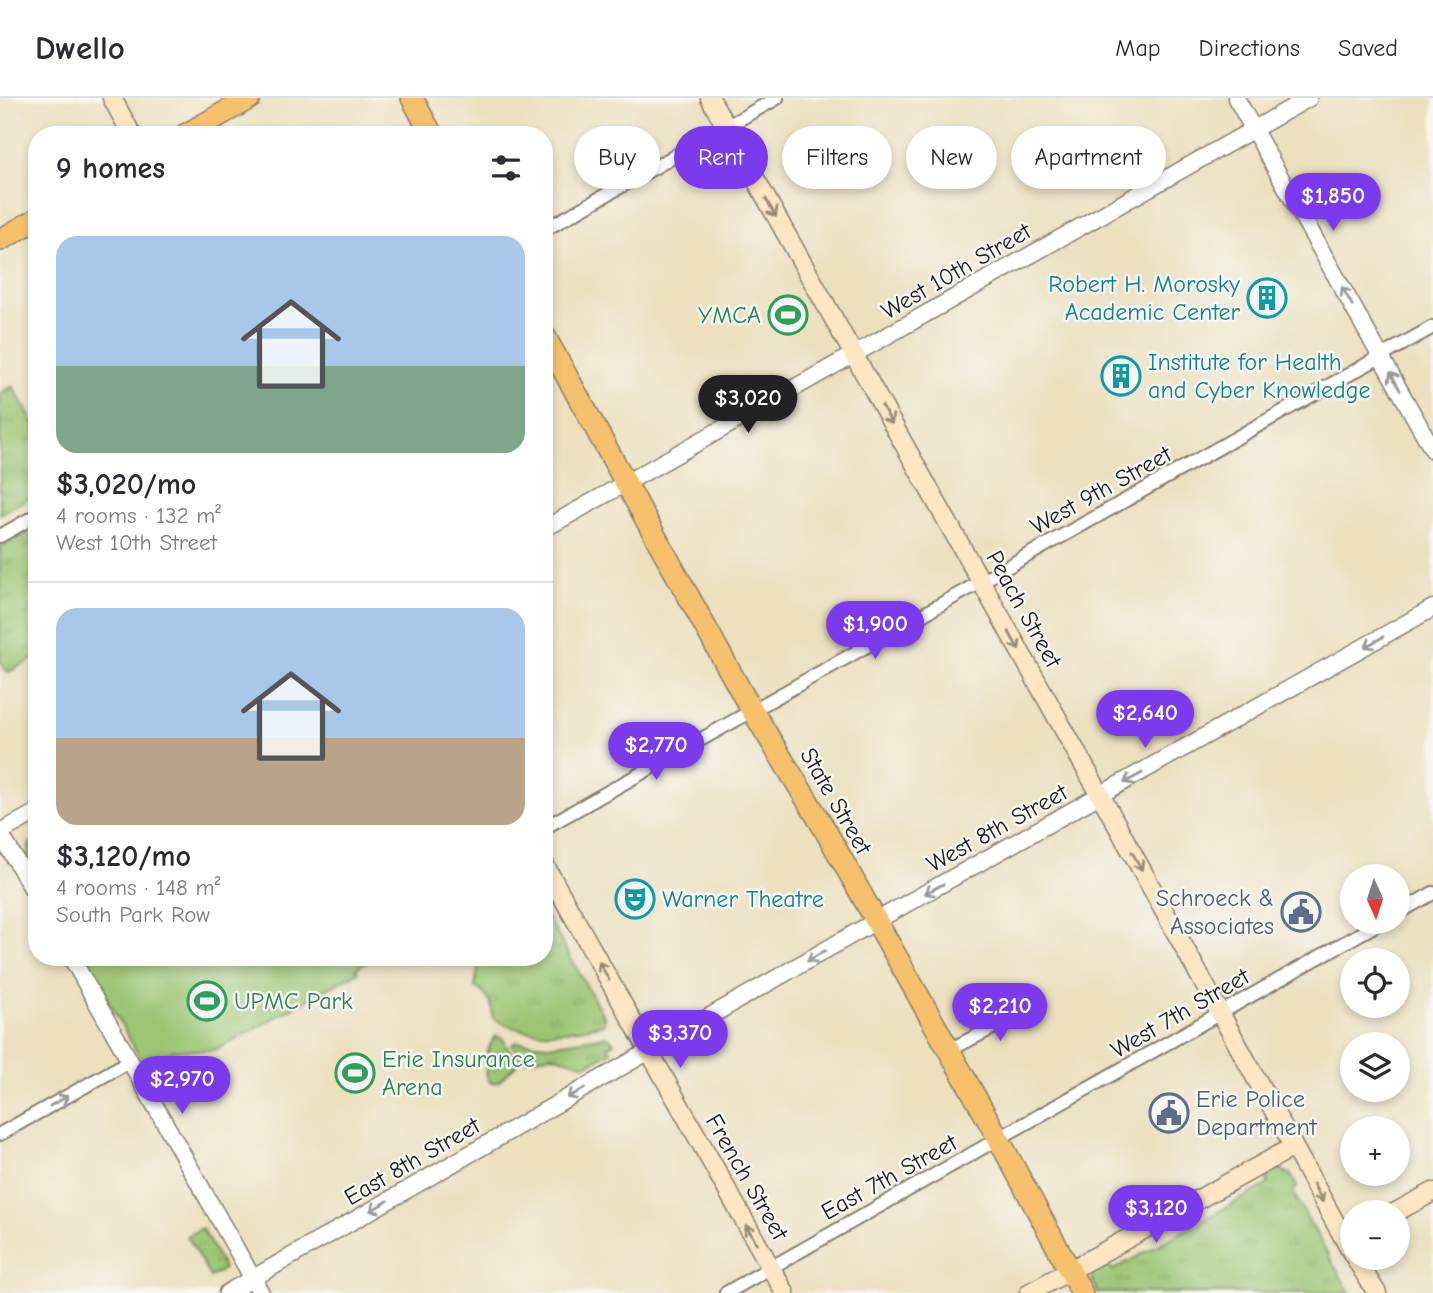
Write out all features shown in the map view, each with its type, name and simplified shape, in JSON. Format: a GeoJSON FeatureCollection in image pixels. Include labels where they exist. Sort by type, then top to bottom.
{"type":"FeatureCollection","features":[{"type":"Feature","properties":{"kind":"main road"},"geometry":{"type":"LineString","coordinates":[[112,98],[127,126]]}},
{"type":"Feature","properties":{"kind":"main road"},"geometry":{"type":"LineString","coordinates":[[202,126],[250,98]]}},
{"type":"Feature","properties":{"kind":"main road"},"geometry":{"type":"LineString","coordinates":[[412,98],[427,126]]}},
{"type":"Feature","properties":{"kind":"main road","name":"Peach Street"},"geometry":{"type":"LineString","coordinates":[[710,98],[726,126]]}},
{"type":"Feature","properties":{"kind":"main road","name":"Peach Street"},"geometry":{"type":"LineString","coordinates":[[761,189],[1340,1228]]}},
{"type":"Feature","properties":{"kind":"main road"},"geometry":{"type":"LineString","coordinates":[[0,240],[28,224]]}},
{"type":"Feature","properties":{"kind":"main road","name":"State Street"},"geometry":{"type":"LineString","coordinates":[[553,351],[753,710],[949,1050],[1082,1293]]}},
{"type":"Feature","properties":{"kind":"main road","name":"French Street"},"geometry":{"type":"LineString","coordinates":[[553,880],[785,1293]]}},
{"type":"Feature","properties":{"kind":"main road"},"geometry":{"type":"LineString","coordinates":[[1029,1293],[1293,1147]]}},
{"type":"Feature","properties":{"kind":"main road"},"geometry":{"type":"LineString","coordinates":[[1410,1204],[1433,1192]]}},
{"type":"Feature","properties":{"kind":"main road","name":"Peach Street"},"geometry":{"type":"LineString","coordinates":[[1364,1270],[1377,1293]]}},
{"type":"Feature","properties":{"kind":"street"},"geometry":{"type":"LineString","coordinates":[[726,126],[777,98]]}},
{"type":"Feature","properties":{"kind":"street"},"geometry":{"type":"LineString","coordinates":[[1236,98],[1433,450]]}},
{"type":"Feature","properties":{"kind":"street","name":"West 10th Street"},"geometry":{"type":"LineString","coordinates":[[553,524],[1309,98]]}},
{"type":"Feature","properties":{"kind":"street"},"geometry":{"type":"LineString","coordinates":[[553,225],[674,156]]}},
{"type":"Feature","properties":{"kind":"street","name":"West 9th Street"},"geometry":{"type":"LineString","coordinates":[[553,823],[1433,327]]}},
{"type":"Feature","properties":{"kind":"street"},"geometry":{"type":"LineString","coordinates":[[0,536],[28,520]]}},
{"type":"Feature","properties":{"kind":"street","name":"West 8th Street"},"geometry":{"type":"LineString","coordinates":[[875,922],[1433,608]]}},
{"type":"Feature","properties":{"kind":"street"},"geometry":{"type":"LineString","coordinates":[[28,817],[0,832],[28,881]]}},
{"type":"Feature","properties":{"kind":"street"},"geometry":{"type":"LineString","coordinates":[[1410,906],[1433,893]]}},
{"type":"Feature","properties":{"kind":"street","name":"East 8th Street"},"geometry":{"type":"LineString","coordinates":[[226,1293],[257,1286],[648,1052],[875,922]]}},
{"type":"Feature","properties":{"kind":"street","name":"West 7th Street"},"geometry":{"type":"LineString","coordinates":[[999,1140],[1360,934]]}},
{"type":"Feature","properties":{"kind":"street"},"geometry":{"type":"LineString","coordinates":[[76,966],[257,1286]]}},
{"type":"Feature","properties":{"kind":"street"},"geometry":{"type":"LineString","coordinates":[[949,1050],[1036,1006]]}},
{"type":"Feature","properties":{"kind":"street"},"geometry":{"type":"LineString","coordinates":[[0,1134],[130,1061]]}},
{"type":"Feature","properties":{"kind":"street","name":"East 7th Street"},"geometry":{"type":"LineString","coordinates":[[726,1293],[999,1140]]}},
{"type":"Feature","properties":{"kind":"green space"},"geometry":{"type":"Polygon","coordinates":[[[13,386],[28,414],[28,498],[0,514],[0,393],[13,386]]]}},
{"type":"Feature","properties":{"kind":"green space"},"geometry":{"type":"Polygon","coordinates":[[[28,532],[28,662],[7,673],[0,661],[0,547],[28,532]]]}},
{"type":"Feature","properties":{"kind":"green space"},"geometry":{"type":"Polygon","coordinates":[[[553,927],[604,1017],[604,1024],[576,1030],[546,1032],[518,1029],[492,1017],[488,1000],[483,992],[475,987],[478,966],[553,966],[553,927]]]}},
{"type":"Feature","properties":{"kind":"green space","name":"UPMC Park"},"geometry":{"type":"Polygon","coordinates":[[[89,966],[360,966],[356,968],[358,972],[216,1050],[174,1050],[145,1067],[89,966]]]}},
{"type":"Feature","properties":{"kind":"green space"},"geometry":{"type":"Polygon","coordinates":[[[496,1036],[503,1039],[517,1064],[498,1082],[491,1083],[486,1072],[486,1059],[496,1036]]]}},
{"type":"Feature","properties":{"kind":"green space"},"geometry":{"type":"Polygon","coordinates":[[[607,1036],[614,1043],[608,1046],[611,1052],[587,1065],[552,1055],[522,1061],[512,1045],[516,1042],[549,1045],[607,1036]]]}},
{"type":"Feature","properties":{"kind":"green space"},"geometry":{"type":"Polygon","coordinates":[[[1279,1169],[1290,1174],[1297,1187],[1293,1193],[1350,1293],[1098,1293],[1091,1277],[1095,1269],[1107,1264],[1113,1270],[1268,1184],[1266,1174],[1279,1169]]]}},
{"type":"Feature","properties":{"kind":"green space"},"geometry":{"type":"Polygon","coordinates":[[[202,1228],[224,1269],[210,1277],[187,1236],[202,1228]]]}},
{"type":"Feature","properties":{"kind":"place","name":"Robert H. Morosky Academic Center"},"geometry":{"type":"Point","coordinates":[1267,298]}},
{"type":"Feature","properties":{"kind":"place","name":"YMCA"},"geometry":{"type":"Point","coordinates":[788,315]}},
{"type":"Feature","properties":{"kind":"place","name":"Institute for Health and Cyber Knowledge"},"geometry":{"type":"Point","coordinates":[1121,376]}},
{"type":"Feature","properties":{"kind":"place","name":"Warner Theatre"},"geometry":{"type":"Point","coordinates":[635,899]}},
{"type":"Feature","properties":{"kind":"place","name":"Schroeck & Associates"},"geometry":{"type":"Point","coordinates":[1301,912]}},
{"type":"Feature","properties":{"kind":"place","name":"UPMC Park"},"geometry":{"type":"Point","coordinates":[207,1001]}},
{"type":"Feature","properties":{"kind":"place","name":"Erie Insurance Arena"},"geometry":{"type":"Point","coordinates":[355,1073]}},
{"type":"Feature","properties":{"kind":"place","name":"Erie Police Department"},"geometry":{"type":"Point","coordinates":[1169,1113]}}]}
